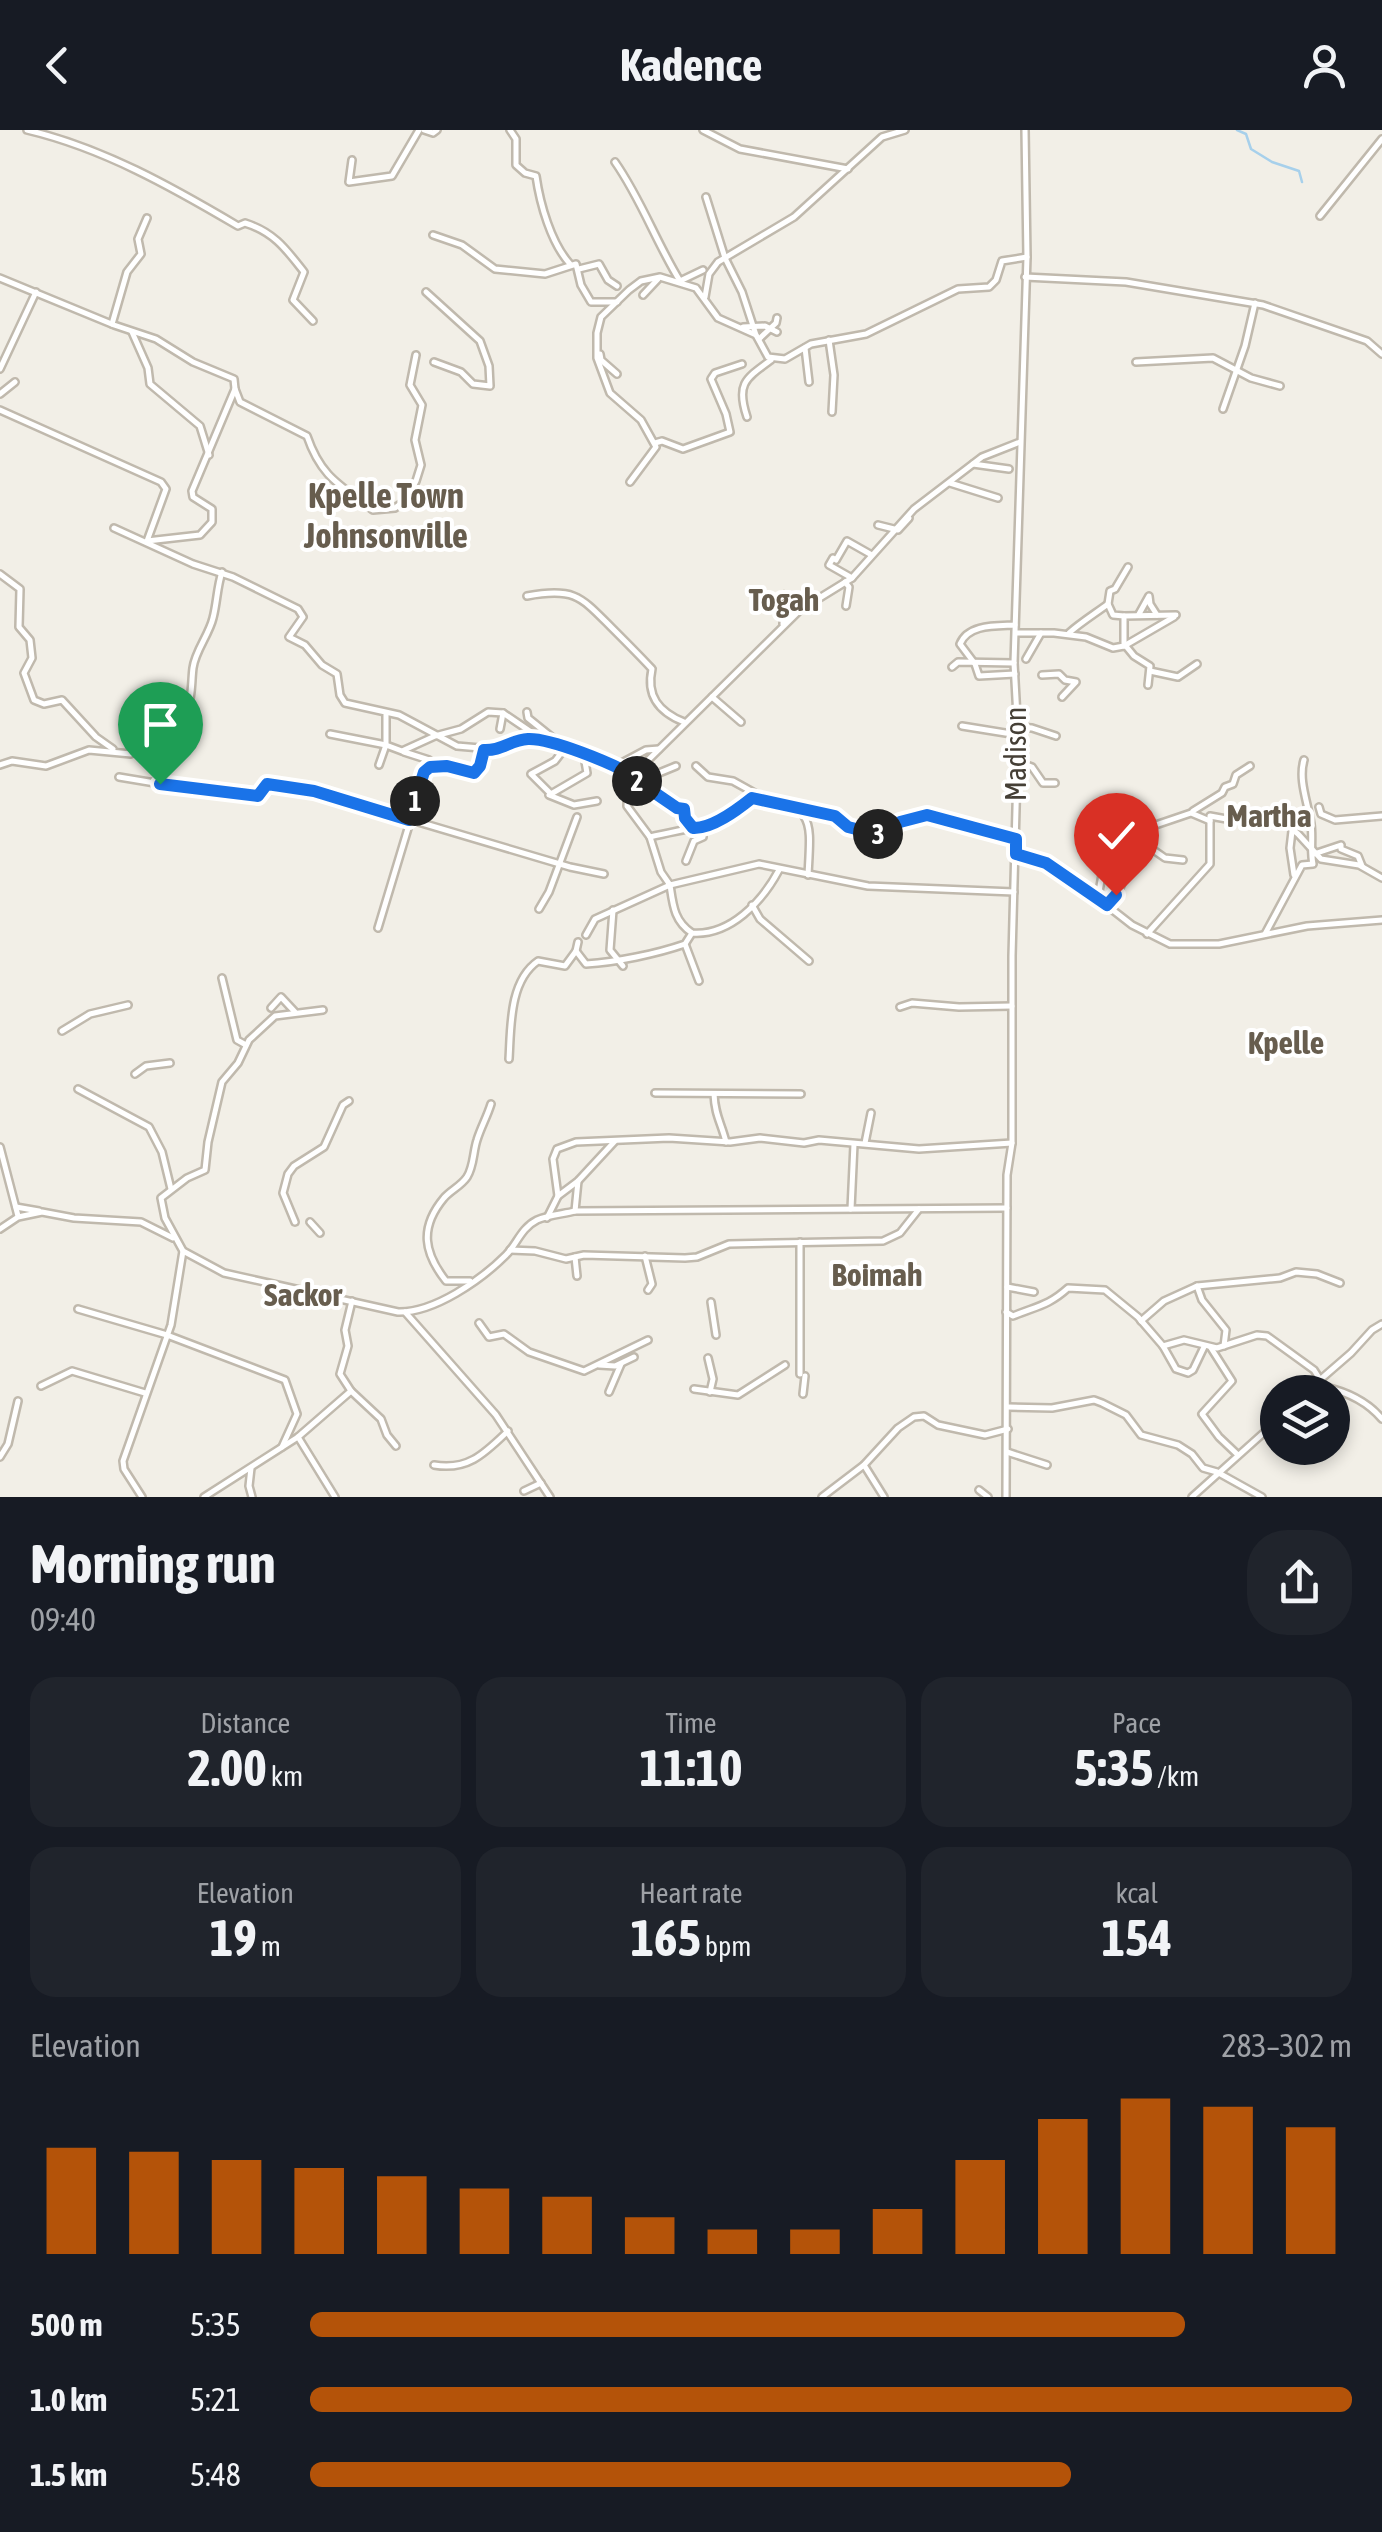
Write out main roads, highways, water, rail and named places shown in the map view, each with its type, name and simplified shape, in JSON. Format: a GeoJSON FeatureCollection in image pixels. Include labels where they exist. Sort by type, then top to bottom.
{"type":"FeatureCollection","features":[{"type":"Feature","properties":{"kind":"waterway"},"geometry":{"type":"LineString","coordinates":[[1237,130],[1246,134],[1251,149],[1272,162],[1299,171],[1302,182]]}},
{"type":"Feature","properties":{"kind":"district","name":"Kpelle Town Johnsonville"},"geometry":{"type":"Point","coordinates":[386,516]}},
{"type":"Feature","properties":{"kind":"district","name":"Togah"},"geometry":{"type":"Point","coordinates":[784,600]}},
{"type":"Feature","properties":{"kind":"district","name":"Martha"},"geometry":{"type":"Point","coordinates":[1269,816]}},
{"type":"Feature","properties":{"kind":"district","name":"Kpelle"},"geometry":{"type":"Point","coordinates":[1286,1043]}},
{"type":"Feature","properties":{"kind":"district","name":"Boimah"},"geometry":{"type":"Point","coordinates":[877,1275]}},
{"type":"Feature","properties":{"kind":"district","name":"Sackor"},"geometry":{"type":"Point","coordinates":[303,1295]}}]}
